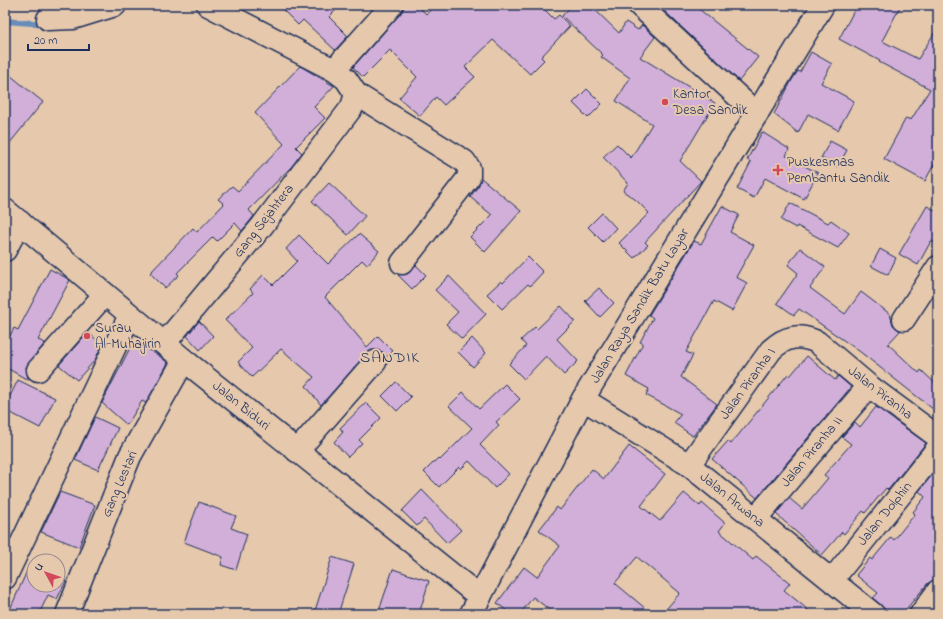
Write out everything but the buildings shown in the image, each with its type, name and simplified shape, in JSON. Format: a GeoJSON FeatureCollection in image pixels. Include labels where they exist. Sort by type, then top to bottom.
{"type":"FeatureCollection","features":[{"type":"Feature","properties":{"kind":"street"},"geometry":{"type":"LineString","coordinates":[[48,19],[73,18],[115,5]]}},
{"type":"Feature","properties":{"kind":"street"},"geometry":{"type":"LineString","coordinates":[[208,5],[334,70],[346,79],[356,94],[464,160],[469,168],[469,177],[402,263]]}},
{"type":"Feature","properties":{"kind":"street"},"geometry":{"type":"LineString","coordinates":[[334,70],[392,5]]}},
{"type":"Feature","properties":{"kind":"street"},"geometry":{"type":"LineString","coordinates":[[639,5],[757,114]]}},
{"type":"Feature","properties":{"kind":"street","name":"Jalan Raya Sandik Batu Layar"},"geometry":{"type":"LineString","coordinates":[[476,608],[583,399],[823,5]]}},
{"type":"Feature","properties":{"kind":"street","name":"Gang Sejahtera"},"geometry":{"type":"LineString","coordinates":[[164,344],[262,226],[352,107],[356,94]]}},
{"type":"Feature","properties":{"kind":"street"},"geometry":{"type":"LineString","coordinates":[[5,250],[12,216]]}},
{"type":"Feature","properties":{"kind":"street","name":"Jalan Biduri"},"geometry":{"type":"LineString","coordinates":[[12,216],[164,344],[297,451],[476,608]]}},
{"type":"Feature","properties":{"kind":"street"},"geometry":{"type":"LineString","coordinates":[[904,319],[938,267]]}},
{"type":"Feature","properties":{"kind":"street"},"geometry":{"type":"LineString","coordinates":[[38,370],[105,294]]}},
{"type":"Feature","properties":{"kind":"street"},"geometry":{"type":"LineString","coordinates":[[5,578],[130,315]]}},
{"type":"Feature","properties":{"kind":"street","name":"Jalan Piranha I"},"geometry":{"type":"LineString","coordinates":[[689,465],[771,350],[780,342],[790,337],[807,337],[817,342],[824,348]]}},
{"type":"Feature","properties":{"kind":"street","name":"Jalan Piranha"},"geometry":{"type":"LineString","coordinates":[[824,348],[869,386],[938,437]]}},
{"type":"Feature","properties":{"kind":"street","name":"Gang Lestari"},"geometry":{"type":"LineString","coordinates":[[68,614],[130,456],[184,360]]}},
{"type":"Feature","properties":{"kind":"street"},"geometry":{"type":"LineString","coordinates":[[297,451],[375,362]]}},
{"type":"Feature","properties":{"kind":"street","name":"Jalan Piranha II"},"geometry":{"type":"LineString","coordinates":[[756,518],[869,386]]}},
{"type":"Feature","properties":{"kind":"street","name":"Jalan Arwana"},"geometry":{"type":"LineString","coordinates":[[583,399],[689,465],[756,518],[872,614]]}},
{"type":"Feature","properties":{"kind":"street","name":"Jalan Dolphin"},"geometry":{"type":"LineString","coordinates":[[832,580],[938,448]]}},
{"type":"Feature","properties":{"kind":"street"},"geometry":{"type":"LineString","coordinates":[[921,614],[938,591]]}},
{"type":"Feature","properties":{"kind":"waterway"},"geometry":{"type":"LineString","coordinates":[[5,21],[45,24]]}},
{"type":"Feature","properties":{"kind":"place","name":"Kantor Desa Sandik"},"geometry":{"type":"Point","coordinates":[665,102]}},
{"type":"Feature","properties":{"kind":"place","name":"Puskesmas Pembantu Sandik"},"geometry":{"type":"Point","coordinates":[778,170]}},
{"type":"Feature","properties":{"kind":"place","name":"Surau Al-Muhajirin"},"geometry":{"type":"Point","coordinates":[87,336]}},
{"type":"Feature","properties":{"kind":"district","name":"SANDIK"},"geometry":{"type":"Point","coordinates":[390,358]}}]}
